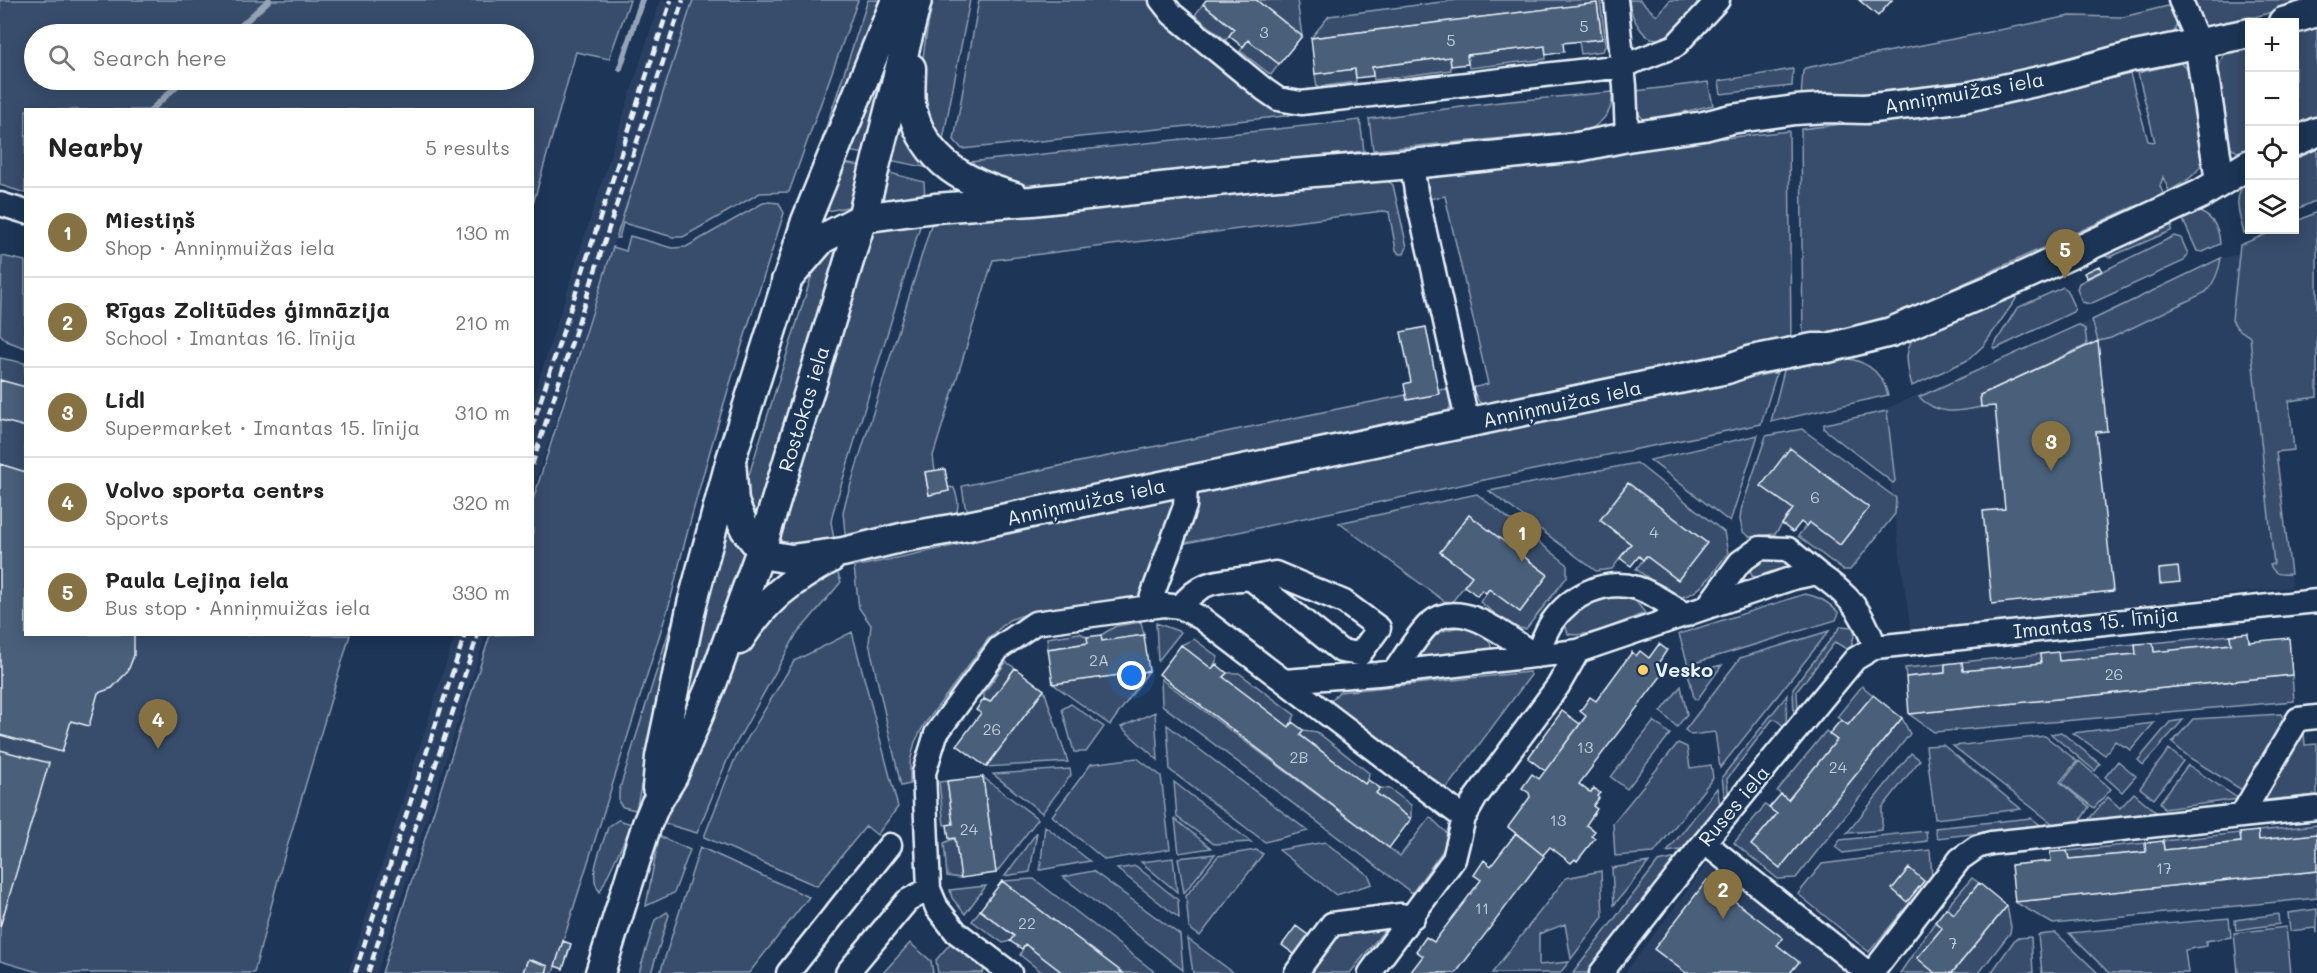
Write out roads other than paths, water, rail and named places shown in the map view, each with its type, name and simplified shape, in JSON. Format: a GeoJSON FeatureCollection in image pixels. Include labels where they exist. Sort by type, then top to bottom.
{"type":"FeatureCollection","features":[{"type":"Feature","properties":{"kind":"street","name":"Rostokas iela"},"geometry":{"type":"LineString","coordinates":[[600,973],[655,805],[660,757],[692,604],[731,459],[806,221],[896,0]]}},
{"type":"Feature","properties":{"kind":"street","name":"Rostokas iela"},"geometry":{"type":"LineString","coordinates":[[655,805],[673,776],[713,681],[761,550],[862,219],[917,0]]}},
{"type":"Feature","properties":{"kind":"street"},"geometry":{"type":"LineString","coordinates":[[1161,0],[1172,14],[1231,64],[1278,99],[1301,103],[1623,66],[1675,46],[1718,0]]}},
{"type":"Feature","properties":{"kind":"street"},"geometry":{"type":"LineString","coordinates":[[1616,0],[1627,137]]}},
{"type":"Feature","properties":{"kind":"street"},"geometry":{"type":"LineString","coordinates":[[2180,0],[2199,43],[2220,181]]}},
{"type":"Feature","properties":{"kind":"street"},"geometry":{"type":"LineString","coordinates":[[2297,18],[2317,12]]}},
{"type":"Feature","properties":{"kind":"street","name":"Anniņmuižas iela"},"geometry":{"type":"LineString","coordinates":[[910,31],[912,107],[925,141],[946,166],[966,180],[1032,201]]}},
{"type":"Feature","properties":{"kind":"street","name":"Anniņmuižas iela"},"geometry":{"type":"LineString","coordinates":[[786,281],[822,239],[862,219],[935,208],[1032,201],[1254,177],[1412,165],[1578,147],[1627,137],[1704,126],[1731,119],[1795,110],[1827,108],[1865,110],[1967,97],[2053,78],[2130,57],[2245,34]]}},
{"type":"Feature","properties":{"kind":"street"},"geometry":{"type":"LineString","coordinates":[[2299,140],[2317,132]]}},
{"type":"Feature","properties":{"kind":"street"},"geometry":{"type":"LineString","coordinates":[[1412,165],[1468,424]]}},
{"type":"Feature","properties":{"kind":"street","name":"Anniņmuižas iela"},"geometry":{"type":"LineString","coordinates":[[761,550],[773,556],[791,560],[843,552],[905,537],[1468,424],[1727,369],[1739,363],[1762,358],[1813,348],[1828,348],[1891,332],[2019,278],[2201,194],[2245,167]]}},
{"type":"Feature","properties":{"kind":"street"},"geometry":{"type":"LineString","coordinates":[[0,204],[24,211]]}},
{"type":"Feature","properties":{"kind":"street"},"geometry":{"type":"LineString","coordinates":[[731,459],[734,502],[745,529],[761,550]]}},
{"type":"Feature","properties":{"kind":"street"},"geometry":{"type":"LineString","coordinates":[[1148,607],[1185,506],[1186,481]]}},
{"type":"Feature","properties":{"kind":"street"},"geometry":{"type":"LineString","coordinates":[[1707,607],[1740,562],[1760,548],[1788,549],[1841,590],[1867,623],[1875,647]]}},
{"type":"Feature","properties":{"kind":"street","name":"Anniņmuižas iela"},"geometry":{"type":"LineString","coordinates":[[713,681],[761,608],[779,591],[843,552]]}},
{"type":"Feature","properties":{"kind":"street"},"geometry":{"type":"LineString","coordinates":[[1180,607],[1203,585],[1275,573],[1344,602],[1379,628],[1360,654],[1341,651],[1250,578]]}},
{"type":"Feature","properties":{"kind":"street"},"geometry":{"type":"LineString","coordinates":[[1284,681],[1394,672],[1578,651],[1793,578],[1817,573]]}},
{"type":"Feature","properties":{"kind":"street"},"geometry":{"type":"LineString","coordinates":[[1536,656],[1552,622],[1578,595],[1596,588],[1636,587],[1686,615]]}},
{"type":"Feature","properties":{"kind":"street","name":"Imantas 15. līnija"},"geometry":{"type":"LineString","coordinates":[[1875,647],[2317,600]]}},
{"type":"Feature","properties":{"kind":"street"},"geometry":{"type":"LineString","coordinates":[[1010,973],[956,932],[937,908],[929,889],[924,773],[936,735],[999,648],[1035,623],[1164,605],[1180,607],[1201,618],[1464,818]]}},
{"type":"Feature","properties":{"kind":"street"},"geometry":{"type":"LineString","coordinates":[[1394,672],[1430,623],[1450,614],[1477,617],[1536,656]]}},
{"type":"Feature","properties":{"kind":"street","name":"Ruses iela"},"geometry":{"type":"LineString","coordinates":[[1602,973],[1704,843],[1855,659],[1875,647]]}},
{"type":"Feature","properties":{"kind":"street"},"geometry":{"type":"LineString","coordinates":[[1370,973],[1454,859],[1464,818],[1558,686],[1578,651]]}},
{"type":"Feature","properties":{"kind":"street"},"geometry":{"type":"LineString","coordinates":[[2241,816],[2298,719],[2317,717]]}},
{"type":"Feature","properties":{"kind":"street"},"geometry":{"type":"LineString","coordinates":[[1704,843],[1870,973],[1960,859],[1977,847],[1992,843],[2317,807]]}},
{"type":"Feature","properties":{"kind":"street"},"geometry":{"type":"LineString","coordinates":[[788,973],[890,845]]}},
{"type":"Feature","properties":{"kind":"street"},"geometry":{"type":"LineString","coordinates":[[847,973],[907,901],[929,889]]}},
{"type":"Feature","properties":{"kind":"street"},"geometry":{"type":"LineString","coordinates":[[1296,973],[1332,924],[1401,915],[1413,917]]}},
{"type":"Feature","properties":{"kind":"waterway"},"geometry":{"type":"LineString","coordinates":[[243,24],[269,0]]}},
{"type":"Feature","properties":{"kind":"waterway"},"geometry":{"type":"LineString","coordinates":[[620,68],[642,0]]}},
{"type":"Feature","properties":{"kind":"waterway"},"geometry":{"type":"LineString","coordinates":[[153,108],[172,90]]}},
{"type":"Feature","properties":{"kind":"railway"},"geometry":{"type":"LineString","coordinates":[[534,421],[671,0]]}},
{"type":"Feature","properties":{"kind":"railway"},"geometry":{"type":"LineString","coordinates":[[534,459],[683,0]]}},
{"type":"Feature","properties":{"kind":"railway"},"geometry":{"type":"LineString","coordinates":[[355,973],[464,636]]}},
{"type":"Feature","properties":{"kind":"railway"},"geometry":{"type":"LineString","coordinates":[[368,973],[477,636]]}},
{"type":"Feature","properties":{"kind":"place","name":"Paula Lejiņa iela"},"geometry":{"type":"Point","coordinates":[2065,279]}},
{"type":"Feature","properties":{"kind":"place","name":"Lidl"},"geometry":{"type":"Point","coordinates":[2051,471]}},
{"type":"Feature","properties":{"kind":"place","name":"Miestiņš"},"geometry":{"type":"Point","coordinates":[1522,562]}},
{"type":"Feature","properties":{"kind":"place","name":"Vesko"},"geometry":{"type":"Point","coordinates":[1643,670]}},
{"type":"Feature","properties":{"kind":"place","name":"Volvo sporta centrs"},"geometry":{"type":"Point","coordinates":[158,749]}},
{"type":"Feature","properties":{"kind":"place","name":"Rīgas Zolitūdes ģimnāzija"},"geometry":{"type":"Point","coordinates":[1723,919]}}]}
